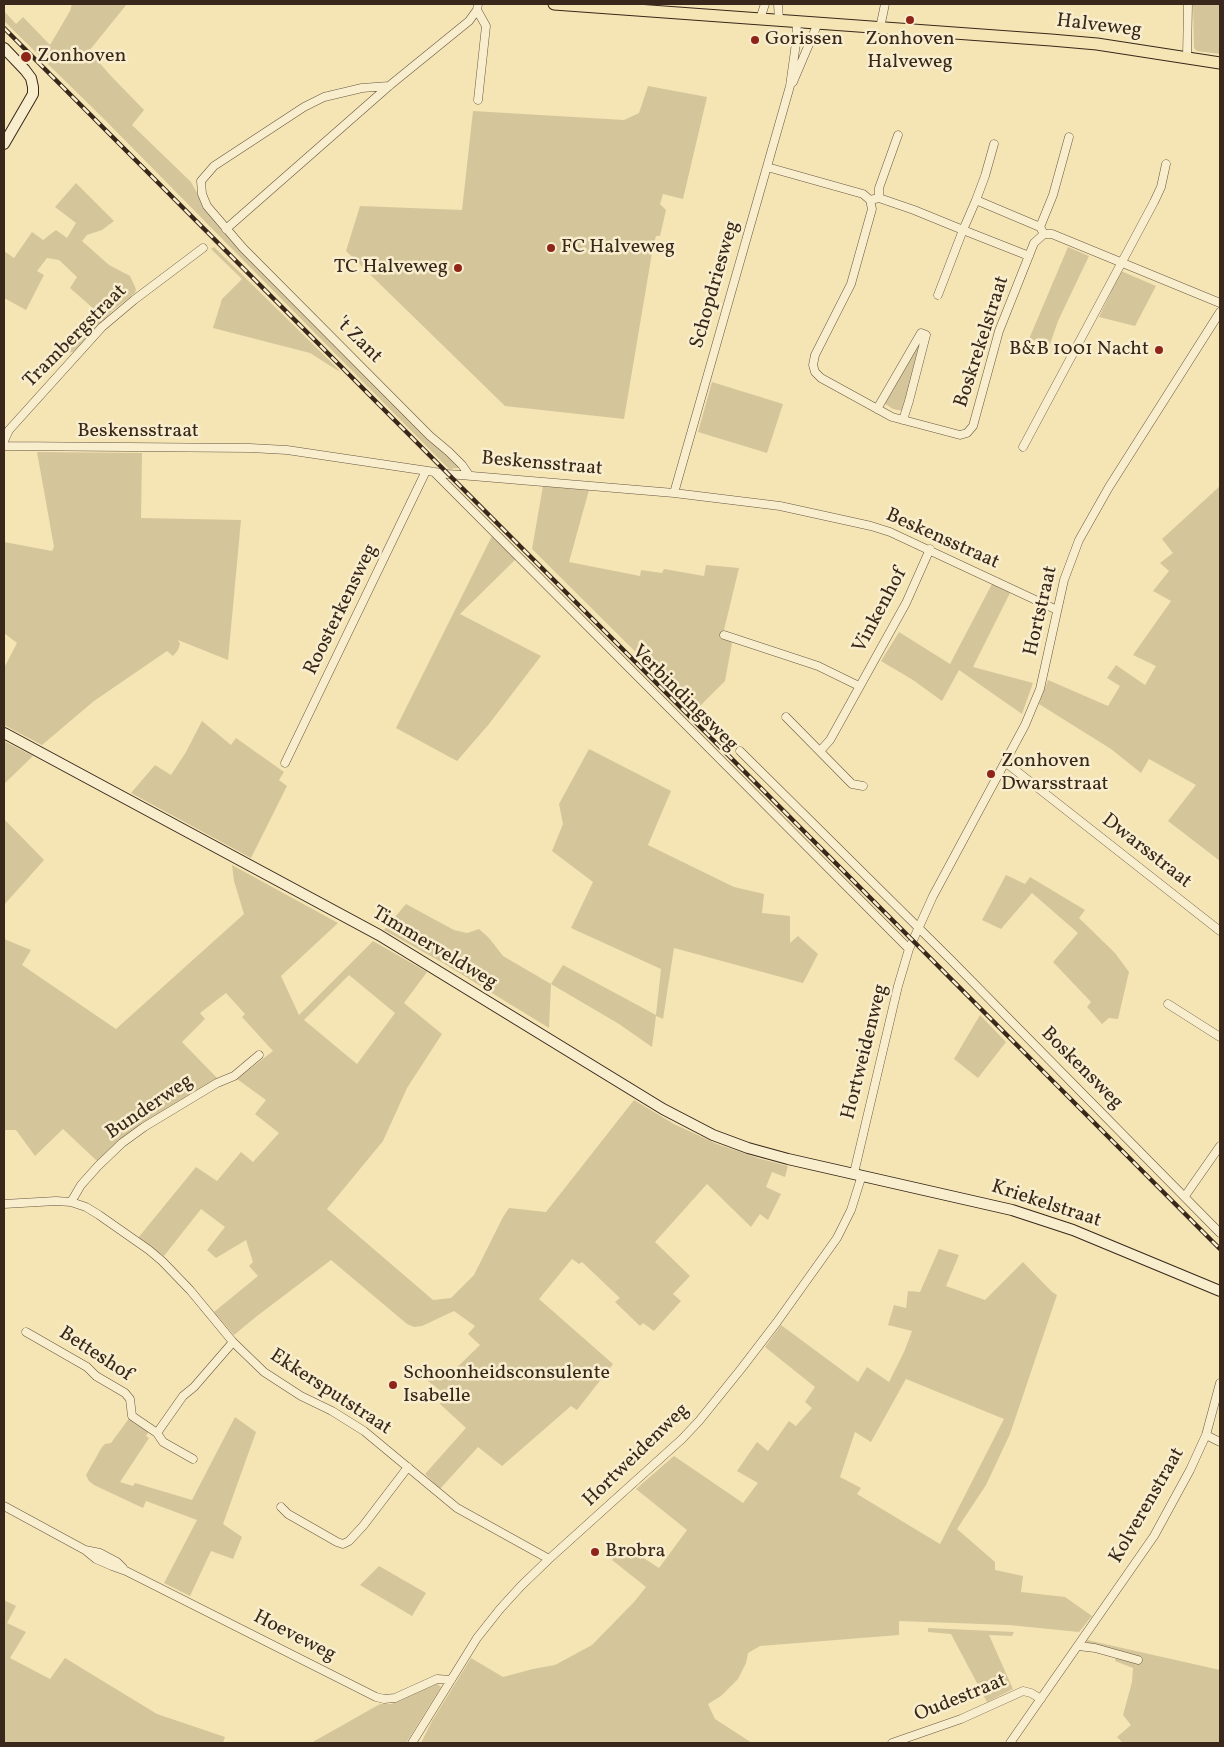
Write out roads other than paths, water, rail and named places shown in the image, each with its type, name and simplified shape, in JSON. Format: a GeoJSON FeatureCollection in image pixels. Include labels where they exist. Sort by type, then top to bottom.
{"type":"FeatureCollection","features":[{"type":"Feature","properties":{"kind":"main road","name":"Halveweg"},"geometry":{"type":"LineString","coordinates":[[554,4],[1097,44],[1220,63]]}},
{"type":"Feature","properties":{"kind":"street"},"geometry":{"type":"LineString","coordinates":[[760,19],[765,4]]}},
{"type":"Feature","properties":{"kind":"street"},"geometry":{"type":"LineString","coordinates":[[778,4],[779,20]]}},
{"type":"Feature","properties":{"kind":"street"},"geometry":{"type":"LineString","coordinates":[[880,28],[885,4]]}},
{"type":"Feature","properties":{"kind":"street"},"geometry":{"type":"LineString","coordinates":[[1187,58],[1188,4]]}},
{"type":"Feature","properties":{"kind":"street"},"geometry":{"type":"LineString","coordinates":[[226,229],[389,86],[469,21],[477,7]]}},
{"type":"Feature","properties":{"kind":"street"},"geometry":{"type":"LineString","coordinates":[[477,7],[486,26],[478,100]]}},
{"type":"Feature","properties":{"kind":"street","name":"Schopdriesweg"},"geometry":{"type":"LineString","coordinates":[[674,493],[790,86],[797,21]]}},
{"type":"Feature","properties":{"kind":"street","name":"Schopdriesweg"},"geometry":{"type":"LineString","coordinates":[[790,86],[798,72],[818,23]]}},
{"type":"Feature","properties":{"kind":"street"},"geometry":{"type":"LineString","coordinates":[[4,48],[31,78],[33,87],[33,94],[29,102],[4,144]]}},
{"type":"Feature","properties":{"kind":"street","name":"'t Zant"},"geometry":{"type":"LineString","coordinates":[[389,86],[362,88],[324,97],[304,107],[214,166],[201,181],[202,194],[207,206],[243,248],[423,429],[462,465],[469,475]]}},
{"type":"Feature","properties":{"kind":"street"},"geometry":{"type":"LineString","coordinates":[[879,198],[879,188],[898,135]]}},
{"type":"Feature","properties":{"kind":"street","name":"Boskrekelstraat"},"geometry":{"type":"LineString","coordinates":[[870,200],[872,209],[851,284],[815,355],[813,365],[815,372],[820,378],[892,416],[960,435],[967,433],[973,426],[999,331],[1034,243],[1042,231],[1069,137]]}},
{"type":"Feature","properties":{"kind":"street"},"geometry":{"type":"LineString","coordinates":[[938,295],[985,176],[994,144]]}},
{"type":"Feature","properties":{"kind":"street"},"geometry":{"type":"LineString","coordinates":[[1024,446],[1161,187],[1166,164]]}},
{"type":"Feature","properties":{"kind":"street"},"geometry":{"type":"LineString","coordinates":[[767,168],[863,194],[870,200],[879,198],[1029,256]]}},
{"type":"Feature","properties":{"kind":"street"},"geometry":{"type":"LineString","coordinates":[[976,200],[1042,231],[1220,303]]}},
{"type":"Feature","properties":{"kind":"street","name":"Trambergstraat"},"geometry":{"type":"LineString","coordinates":[[4,440],[9,430],[102,327],[134,300],[204,248]]}},
{"type":"Feature","properties":{"kind":"street","name":"Hortstraat"},"geometry":{"type":"LineString","coordinates":[[913,940],[953,856],[1025,725],[1040,689],[1064,580],[1089,519],[1220,312]]}},
{"type":"Feature","properties":{"kind":"street"},"geometry":{"type":"LineString","coordinates":[[877,409],[921,333],[926,335],[903,420]]}},
{"type":"Feature","properties":{"kind":"street","name":"Beskensstraat"},"geometry":{"type":"LineString","coordinates":[[4,446],[287,450],[430,472],[756,502],[806,511],[890,532],[930,549],[1057,610]]}},
{"type":"Feature","properties":{"kind":"street","name":"Roosterkensweg"},"geometry":{"type":"LineString","coordinates":[[285,763],[430,472]]}},
{"type":"Feature","properties":{"kind":"street","name":"Verbindingsweg"},"geometry":{"type":"LineString","coordinates":[[430,472],[909,949]]}},
{"type":"Feature","properties":{"kind":"street","name":"Vinkenhof"},"geometry":{"type":"LineString","coordinates":[[820,751],[830,740],[906,602],[930,549]]}},
{"type":"Feature","properties":{"kind":"street"},"geometry":{"type":"LineString","coordinates":[[724,635],[818,666],[859,686]]}},
{"type":"Feature","properties":{"kind":"street"},"geometry":{"type":"LineString","coordinates":[[786,716],[852,784],[863,786]]}},
{"type":"Feature","properties":{"kind":"street","name":"Timmerveldweg"},"geometry":{"type":"LineString","coordinates":[[4,733],[379,935],[693,1126],[748,1148],[788,1159],[858,1174]]}},
{"type":"Feature","properties":{"kind":"street"},"geometry":{"type":"LineString","coordinates":[[740,751],[918,929]]}},
{"type":"Feature","properties":{"kind":"street","name":"Dwarsstraat"},"geometry":{"type":"LineString","coordinates":[[1005,762],[1220,931]]}},
{"type":"Feature","properties":{"kind":"street"},"geometry":{"type":"LineString","coordinates":[[830,835],[912,917],[922,920]]}},
{"type":"Feature","properties":{"kind":"street","name":"Boskensweg"},"geometry":{"type":"LineString","coordinates":[[918,929],[1220,1233]]}},
{"type":"Feature","properties":{"kind":"street","name":"Hortweidenweg"},"geometry":{"type":"LineString","coordinates":[[412,1743],[478,1638],[500,1609],[549,1559],[658,1462],[699,1421],[777,1322],[836,1238],[856,1200],[858,1174],[898,986],[913,940]]}},
{"type":"Feature","properties":{"kind":"street"},"geometry":{"type":"LineString","coordinates":[[1168,1004],[1220,1037]]}},
{"type":"Feature","properties":{"kind":"street","name":"Bunderweg"},"geometry":{"type":"LineString","coordinates":[[71,1202],[81,1185],[122,1143],[144,1127],[217,1083],[234,1076],[259,1056]]}},
{"type":"Feature","properties":{"kind":"street"},"geometry":{"type":"LineString","coordinates":[[1185,1196],[1220,1146]]}},
{"type":"Feature","properties":{"kind":"street","name":"Kriekelstraat"},"geometry":{"type":"LineString","coordinates":[[858,1174],[1012,1210],[1073,1230],[1220,1291]]}},
{"type":"Feature","properties":{"kind":"street","name":"Ekkersputstraat"},"geometry":{"type":"LineString","coordinates":[[4,1204],[71,1202],[99,1215],[162,1261],[190,1290],[232,1342],[250,1360],[280,1384],[349,1420],[384,1446],[457,1508],[549,1559]]}},
{"type":"Feature","properties":{"kind":"street","name":"Betteshof"},"geometry":{"type":"LineString","coordinates":[[26,1332],[87,1367],[96,1376],[125,1393],[130,1399],[132,1416],[157,1433],[163,1442],[193,1459]]}},
{"type":"Feature","properties":{"kind":"street"},"geometry":{"type":"LineString","coordinates":[[157,1433],[183,1396],[194,1387],[232,1342]]}},
{"type":"Feature","properties":{"kind":"street","name":"Kolverenstraat"},"geometry":{"type":"LineString","coordinates":[[1010,1743],[1154,1536],[1190,1470],[1206,1435],[1220,1383]]}},
{"type":"Feature","properties":{"kind":"street"},"geometry":{"type":"LineString","coordinates":[[1206,1435],[1220,1442]]}},
{"type":"Feature","properties":{"kind":"street"},"geometry":{"type":"LineString","coordinates":[[281,1508],[337,1542],[344,1544],[363,1526],[408,1467]]}},
{"type":"Feature","properties":{"kind":"street","name":"Hoeveweg"},"geometry":{"type":"LineString","coordinates":[[4,1506],[85,1550],[116,1562],[126,1571],[376,1697],[384,1699],[394,1698],[437,1679],[451,1680]]}},
{"type":"Feature","properties":{"kind":"street"},"geometry":{"type":"LineString","coordinates":[[1078,1646],[1095,1648],[1138,1660]]}},
{"type":"Feature","properties":{"kind":"street","name":"Oudestraat"},"geometry":{"type":"LineString","coordinates":[[892,1743],[961,1719],[1023,1691],[1041,1699]]}},
{"type":"Feature","properties":{"kind":"railway"},"geometry":{"type":"LineString","coordinates":[[4,28],[1220,1249]]}},
{"type":"Feature","properties":{"kind":"place","name":"Zonhoven Halveweg"},"geometry":{"type":"Point","coordinates":[910,20]}},
{"type":"Feature","properties":{"kind":"place","name":"Gorissen"},"geometry":{"type":"Point","coordinates":[755,40]}},
{"type":"Feature","properties":{"kind":"place","name":"Zonhoven"},"geometry":{"type":"Point","coordinates":[26,57]}},
{"type":"Feature","properties":{"kind":"place","name":"FC Halveweg"},"geometry":{"type":"Point","coordinates":[551,248]}},
{"type":"Feature","properties":{"kind":"place","name":"TC Halveweg"},"geometry":{"type":"Point","coordinates":[458,268]}},
{"type":"Feature","properties":{"kind":"place","name":"B&B 1001 Nacht"},"geometry":{"type":"Point","coordinates":[1159,350]}},
{"type":"Feature","properties":{"kind":"place","name":"Zonhoven Dwarsstraat"},"geometry":{"type":"Point","coordinates":[991,774]}},
{"type":"Feature","properties":{"kind":"place","name":"Schoonheidsconsulente Isabelle"},"geometry":{"type":"Point","coordinates":[393,1385]}},
{"type":"Feature","properties":{"kind":"place","name":"Brobra"},"geometry":{"type":"Point","coordinates":[595,1552]}}]}
